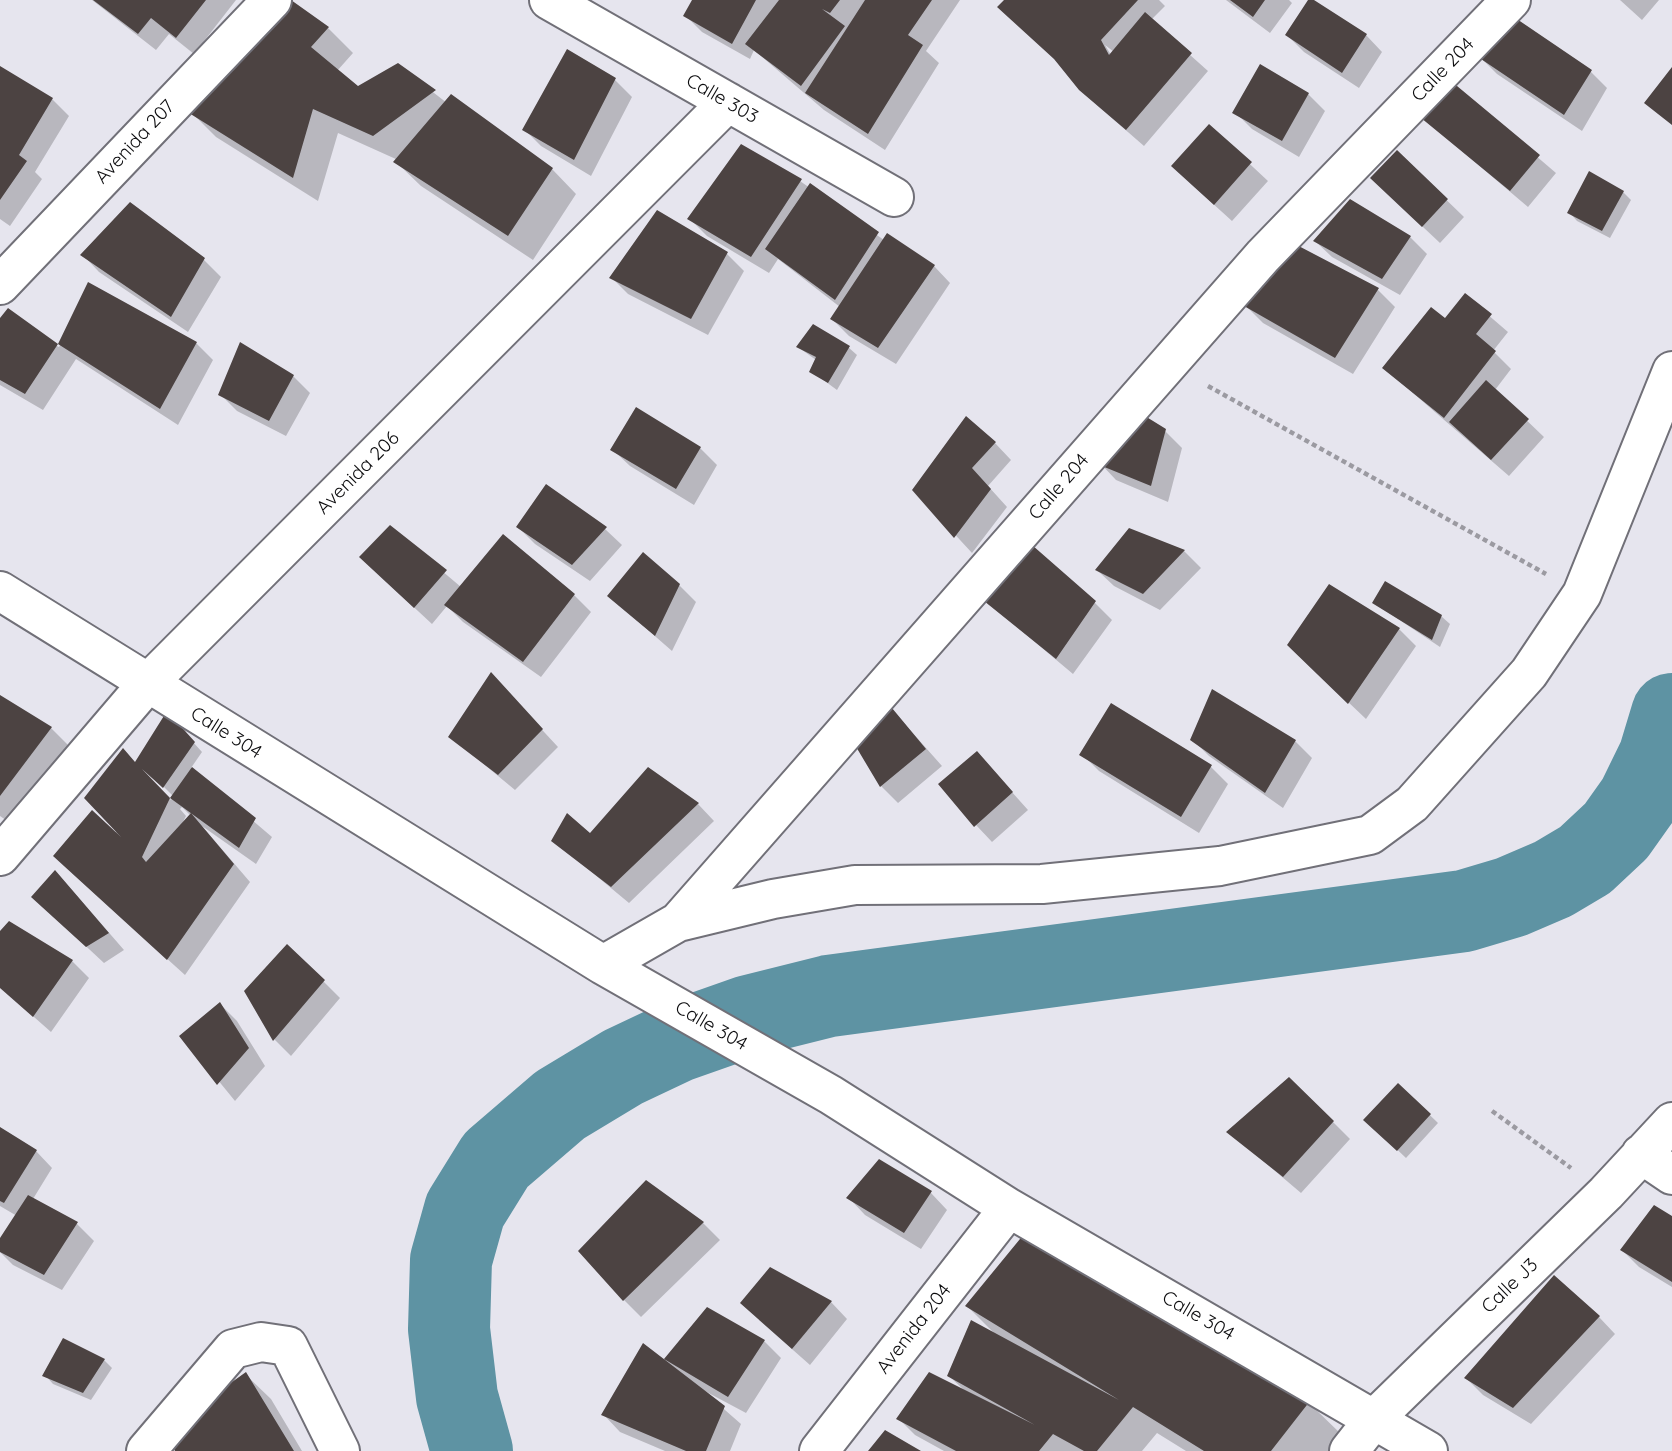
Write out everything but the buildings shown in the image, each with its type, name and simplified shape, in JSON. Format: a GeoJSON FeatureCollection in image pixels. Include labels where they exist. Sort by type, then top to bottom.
{"type":"FeatureCollection","features":[{"type":"Feature","properties":{"kind":"street","name":"Avenida 207"},"geometry":{"type":"LineString","coordinates":[[0,285],[272,0]]}},
{"type":"Feature","properties":{"kind":"street","name":"Calle 303"},"geometry":{"type":"LineString","coordinates":[[549,0],[894,197]]}},
{"type":"Feature","properties":{"kind":"street","name":"Calle 204"},"geometry":{"type":"LineString","coordinates":[[603,965],[678,922],[1263,256],[1511,0]]}},
{"type":"Feature","properties":{"kind":"street","name":"Avenida 206"},"geometry":{"type":"LineString","coordinates":[[0,856],[147,684],[728,103]]}},
{"type":"Feature","properties":{"kind":"street"},"geometry":{"type":"LineString","coordinates":[[678,922],[774,899],[855,885],[1042,884],[1220,866],[1370,835],[1412,804],[1529,673],[1582,594],[1672,371]]}},
{"type":"Feature","properties":{"kind":"street","name":"Calle 304"},"geometry":{"type":"LineString","coordinates":[[0,591],[603,965],[831,1095],[1009,1208],[1428,1451]]}},
{"type":"Feature","properties":{"kind":"street","name":"Calle J3"},"geometry":{"type":"LineString","coordinates":[[1349,1451],[1375,1418],[1606,1193],[1657,1165],[1672,1122]]}},
{"type":"Feature","properties":{"kind":"street","name":"Avenida 204"},"geometry":{"type":"LineString","coordinates":[[820,1451],[1009,1208]]}},
{"type":"Feature","properties":{"kind":"street"},"geometry":{"type":"LineString","coordinates":[[146,1451],[233,1349],[261,1342],[288,1346],[340,1451]]}},
{"type":"Feature","properties":{"kind":"path"},"geometry":{"type":"LineString","coordinates":[[1167,363],[1582,594]]}},
{"type":"Feature","properties":{"kind":"path"},"geometry":{"type":"LineString","coordinates":[[1493,1111],[1606,1193]]}},
{"type":"Feature","properties":{"kind":"waterway"},"geometry":{"type":"LineString","coordinates":[[472,1451],[457,1397],[449,1329],[451,1260],[465,1210],[496,1160],[560,1105],[623,1067],[678,1041],[749,1016],[829,996],[1464,911],[1511,897],[1553,879],[1585,860],[1616,831],[1638,800],[1659,757],[1672,714]]}}]}
